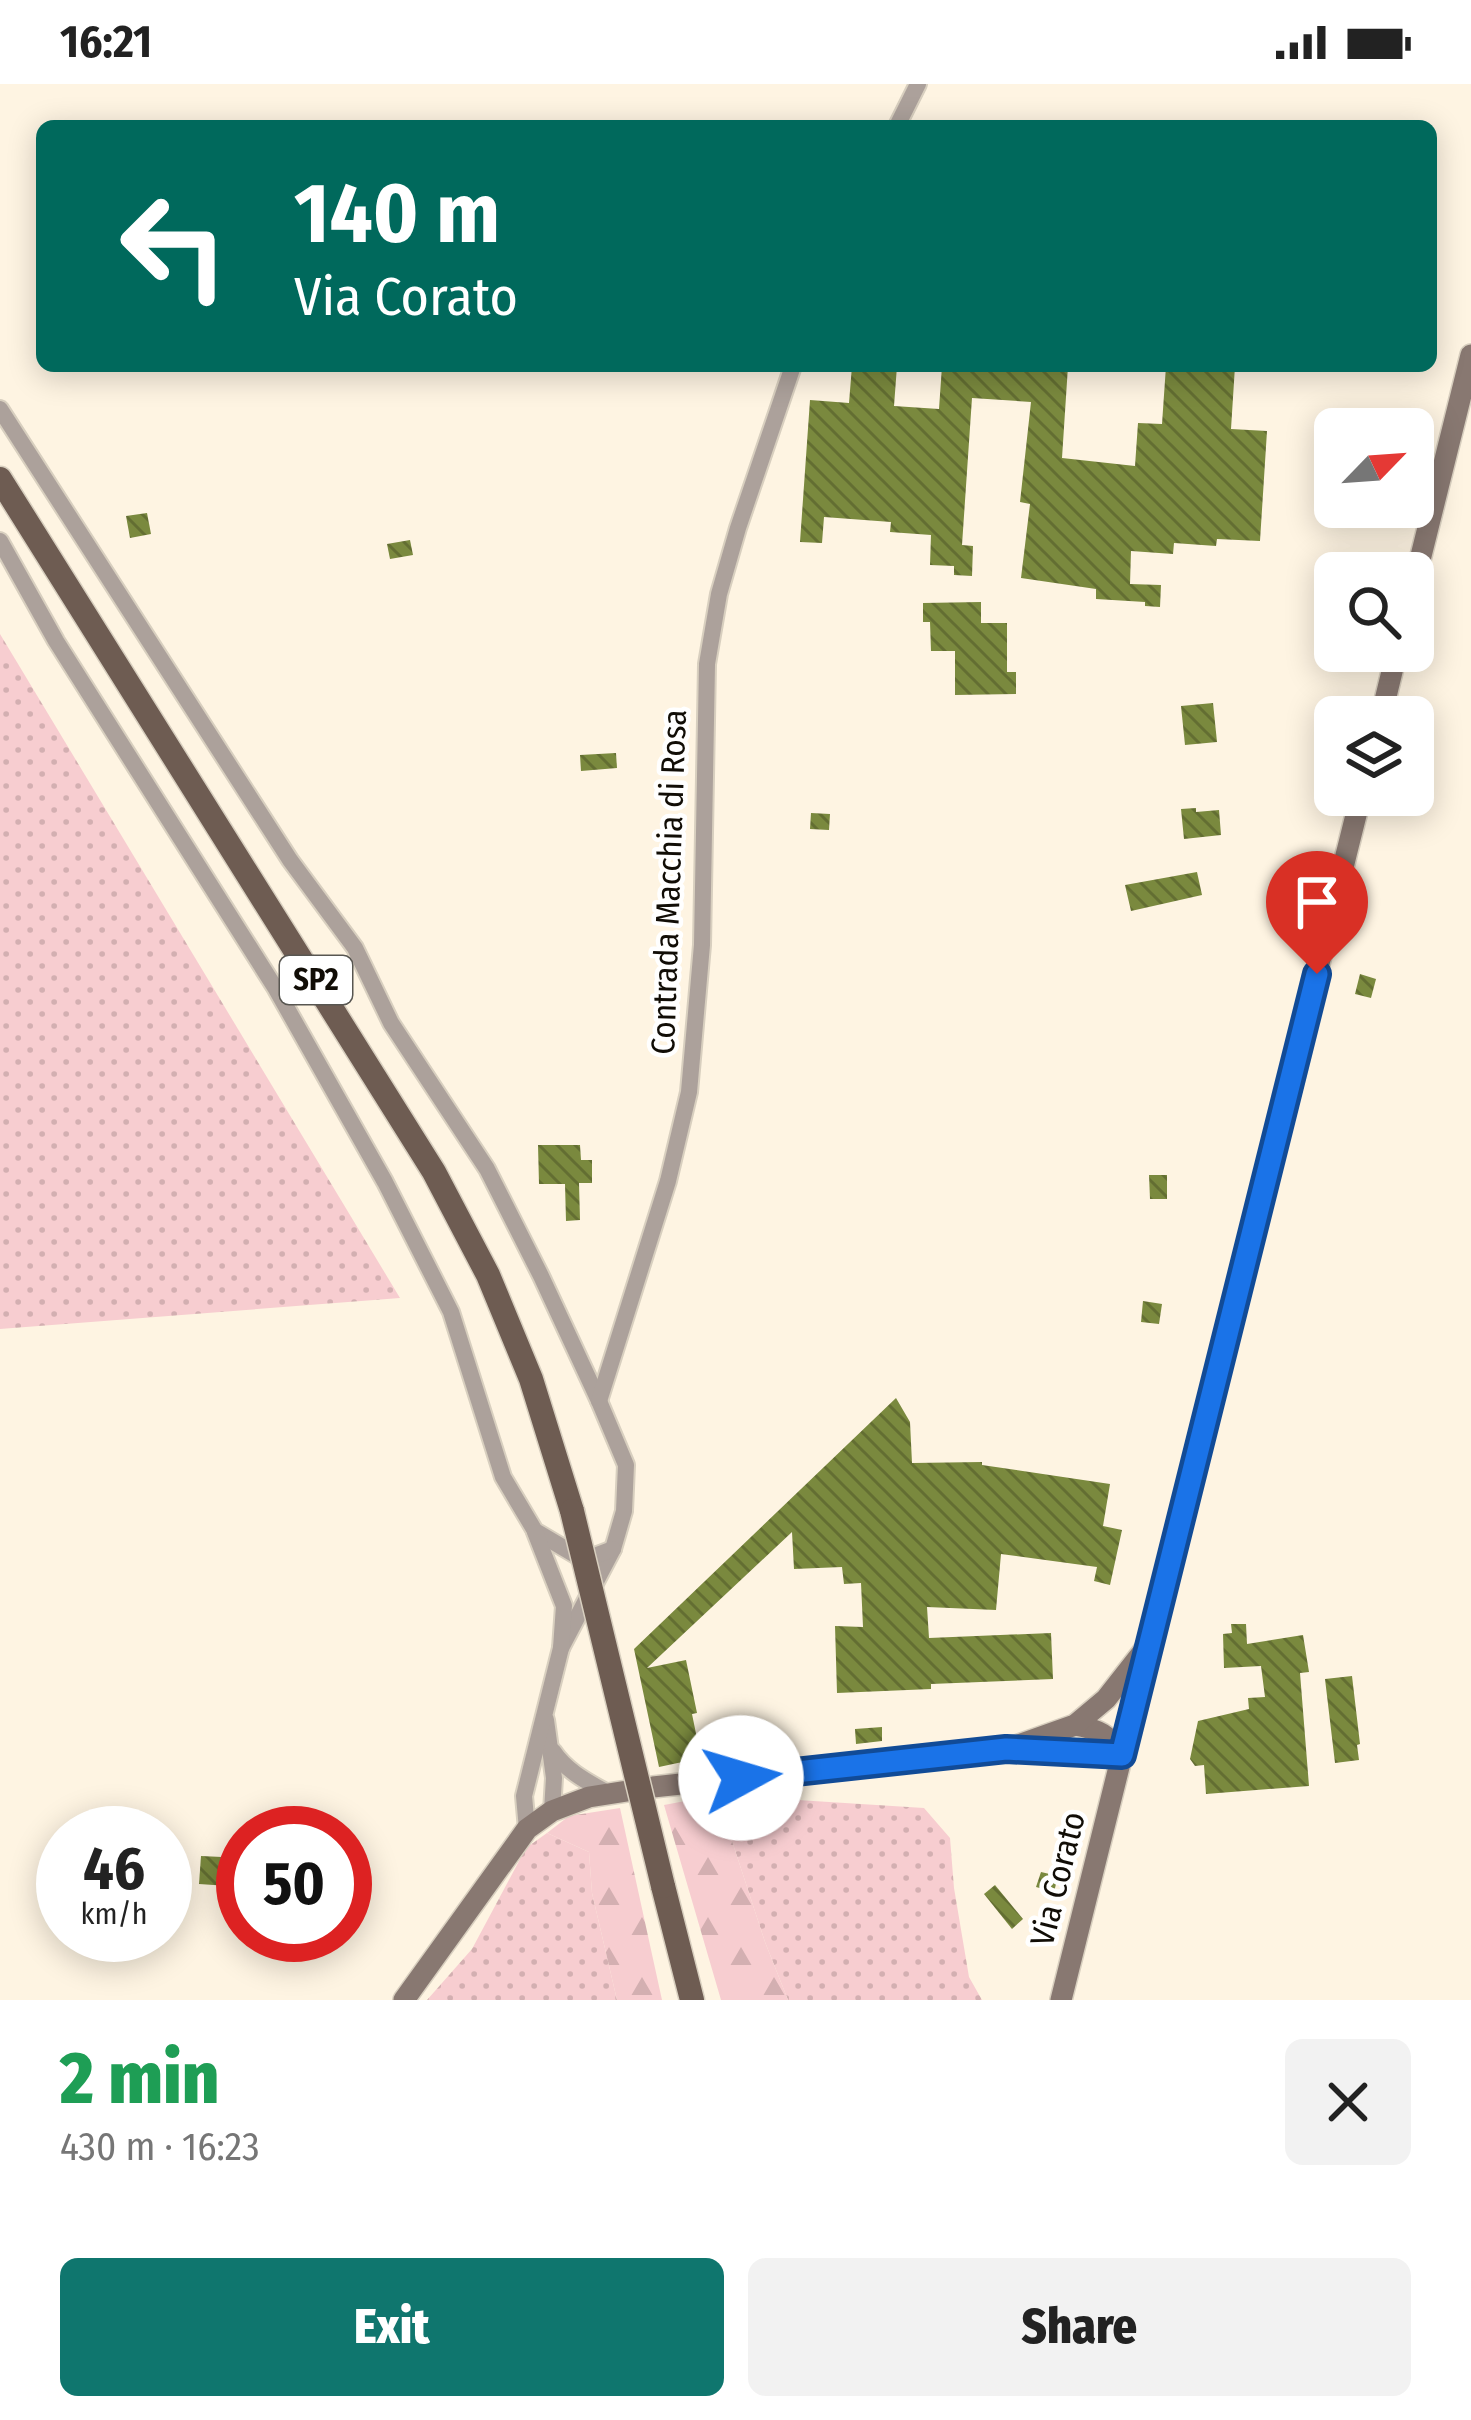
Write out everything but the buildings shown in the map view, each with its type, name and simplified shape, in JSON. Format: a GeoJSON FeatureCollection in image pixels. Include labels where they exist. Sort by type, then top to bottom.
{"type":"FeatureCollection","features":[{"type":"Feature","properties":{"kind":"main road"},"geometry":{"type":"LineString","coordinates":[[1422,552],[1471,355]]}},
{"type":"Feature","properties":{"kind":"main road","name":"SP2"},"geometry":{"type":"LineString","coordinates":[[0,478],[434,1172],[488,1275],[531,1379],[572,1511],[693,1996]]}},
{"type":"Feature","properties":{"kind":"main road","name":"Via Corato"},"geometry":{"type":"LineString","coordinates":[[1061,2000],[1356,816]]}},
{"type":"Feature","properties":{"kind":"main road"},"geometry":{"type":"LineString","coordinates":[[1006,1749],[1075,1724],[1106,1699],[1150,1643]]}},
{"type":"Feature","properties":{"kind":"main road"},"geometry":{"type":"LineString","coordinates":[[1075,1724],[1097,1729],[1112,1739],[1122,1755]]}},
{"type":"Feature","properties":{"kind":"main road"},"geometry":{"type":"LineString","coordinates":[[404,2000],[527,1829],[552,1811],[589,1797],[1006,1749],[1122,1755]]}},
{"type":"Feature","properties":{"kind":"street"},"geometry":{"type":"LineString","coordinates":[[900,120],[918,84]]}},
{"type":"Feature","properties":{"kind":"street","name":"Contrada Macchia di Rosa"},"geometry":{"type":"LineString","coordinates":[[599,1401],[668,1181],[689,1092],[701,945],[707,664],[719,594],[738,528],[792,372]]}},
{"type":"Feature","properties":{"kind":"street"},"geometry":{"type":"LineString","coordinates":[[0,410],[290,860],[355,948],[391,1023],[487,1169],[599,1401],[626,1465],[624,1511],[613,1549],[561,1648]]}},
{"type":"Feature","properties":{"kind":"street"},"geometry":{"type":"LineString","coordinates":[[0,541],[68,660],[276,989],[452,1312],[503,1477],[535,1532],[564,1606],[561,1648],[524,1796],[527,1829]]}},
{"type":"Feature","properties":{"kind":"street"},"geometry":{"type":"LineString","coordinates":[[535,1532],[584,1560],[613,1549]]}},
{"type":"Feature","properties":{"kind":"street"},"geometry":{"type":"LineString","coordinates":[[544,1714],[551,1749],[552,1811]]}},
{"type":"Feature","properties":{"kind":"street"},"geometry":{"type":"LineString","coordinates":[[551,1749],[576,1775],[609,1794]]}},
{"type":"Feature","properties":{"kind":"green space"},"geometry":{"type":"Polygon","coordinates":[[[0,634],[400,1298],[0,1329],[0,634]]]}},
{"type":"Feature","properties":{"kind":"green space"},"geometry":{"type":"Polygon","coordinates":[[[717,1795],[924,1808],[950,1838],[969,1977],[982,2000],[788,2000],[717,1795]]]}},
{"type":"Feature","properties":{"kind":"green space"},"geometry":{"type":"Polygon","coordinates":[[[717,1795],[788,2000],[721,2000],[664,1805],[717,1795]]]}},
{"type":"Feature","properties":{"kind":"green space"},"geometry":{"type":"Polygon","coordinates":[[[620,1808],[662,2000],[617,2000],[592,1893],[589,1852],[547,1833],[569,1816],[620,1808]]]}},
{"type":"Feature","properties":{"kind":"green space"},"geometry":{"type":"Polygon","coordinates":[[[547,1833],[589,1852],[592,1893],[617,2000],[427,2000],[472,1949],[526,1848],[547,1833]]]}},
{"type":"Feature","properties":{"kind":"route"},"geometry":{"type":"LineString","coordinates":[[741,1778],[1006,1749],[1122,1755],[1317,974]]}}]}
